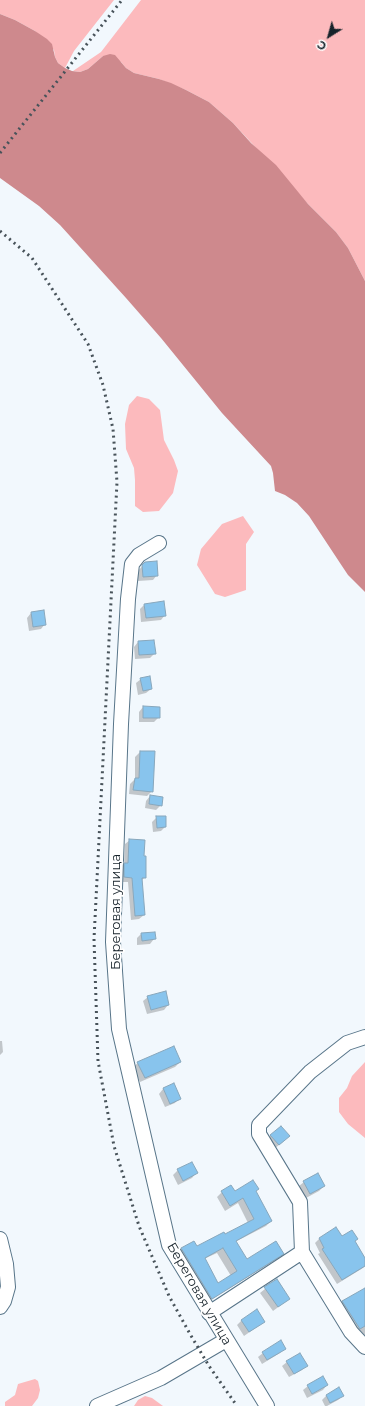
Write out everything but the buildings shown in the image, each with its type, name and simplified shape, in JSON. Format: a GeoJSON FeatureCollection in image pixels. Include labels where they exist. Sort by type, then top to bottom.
{"type":"FeatureCollection","features":[{"type":"Feature","properties":{"kind":"street","name":"Береговая улица"},"geometry":{"type":"LineString","coordinates":[[159,543],[139,555],[132,564],[128,599],[121,724],[113,942],[119,1029],[169,1245],[267,1406]]}},
{"type":"Feature","properties":{"kind":"street"},"geometry":{"type":"LineString","coordinates":[[365,1037],[347,1043],[310,1072],[258,1125],[259,1134],[300,1202],[302,1252],[351,1332],[365,1347]]}},
{"type":"Feature","properties":{"kind":"street"},"geometry":{"type":"LineString","coordinates":[[0,1239],[6,1264],[8,1287],[2,1304]]}},
{"type":"Feature","properties":{"kind":"street"},"geometry":{"type":"LineString","coordinates":[[209,1312],[302,1252]]}},
{"type":"Feature","properties":{"kind":"street"},"geometry":{"type":"LineString","coordinates":[[97,1406],[161,1378],[226,1340]]}},
{"type":"Feature","properties":{"kind":"shaded area"},"geometry":{"type":"Polygon","coordinates":[[[0,0],[114,0],[74,51],[65,68],[58,63],[54,50],[35,31],[0,14],[0,0]]]}},
{"type":"Feature","properties":{"kind":"shaded area"},"geometry":{"type":"Polygon","coordinates":[[[141,0],[365,0],[365,281],[348,248],[336,232],[233,123],[209,102],[186,90],[159,79],[134,73],[126,68],[121,62],[103,56],[88,69],[80,72],[73,71],[101,52],[141,0]]]}},
{"type":"Feature","properties":{"kind":"shaded area"},"geometry":{"type":"Polygon","coordinates":[[[0,14],[15,20],[47,39],[52,44],[58,63],[72,71],[80,72],[88,69],[103,56],[110,54],[115,55],[126,68],[134,73],[171,83],[209,102],[276,165],[308,204],[336,232],[348,248],[365,281],[365,592],[348,575],[309,516],[297,503],[285,495],[275,491],[271,466],[222,413],[161,338],[126,298],[60,225],[39,206],[0,178],[0,14]]]}},
{"type":"Feature","properties":{"kind":"shaded area"},"geometry":{"type":"Polygon","coordinates":[[[137,396],[149,399],[160,410],[164,440],[178,471],[173,493],[159,511],[143,512],[135,506],[134,468],[126,449],[125,424],[129,405],[137,396]]]}},
{"type":"Feature","properties":{"kind":"shaded area"},"geometry":{"type":"Polygon","coordinates":[[[243,516],[254,532],[246,544],[246,590],[225,597],[215,594],[197,565],[201,549],[222,524],[243,516]]]}},
{"type":"Feature","properties":{"kind":"shaded area"},"geometry":{"type":"Polygon","coordinates":[[[365,1062],[365,1138],[348,1124],[339,1112],[339,1098],[347,1088],[352,1076],[365,1062]]]}},
{"type":"Feature","properties":{"kind":"shaded area"},"geometry":{"type":"Polygon","coordinates":[[[35,1379],[38,1381],[40,1390],[38,1398],[32,1406],[5,1406],[5,1402],[15,1395],[18,1384],[35,1379]]]}},
{"type":"Feature","properties":{"kind":"shaded area"},"geometry":{"type":"Polygon","coordinates":[[[145,1396],[152,1398],[163,1406],[134,1406],[138,1400],[145,1396]]]}},
{"type":"Feature","properties":{"kind":"railway"},"geometry":{"type":"LineString","coordinates":[[0,153],[122,0]]}},
{"type":"Feature","properties":{"kind":"railway"},"geometry":{"type":"LineString","coordinates":[[0,231],[32,258],[88,344],[103,385],[113,429],[117,482],[94,939],[98,1061],[114,1146],[139,1226],[169,1296],[209,1366],[237,1406]]}}]}
